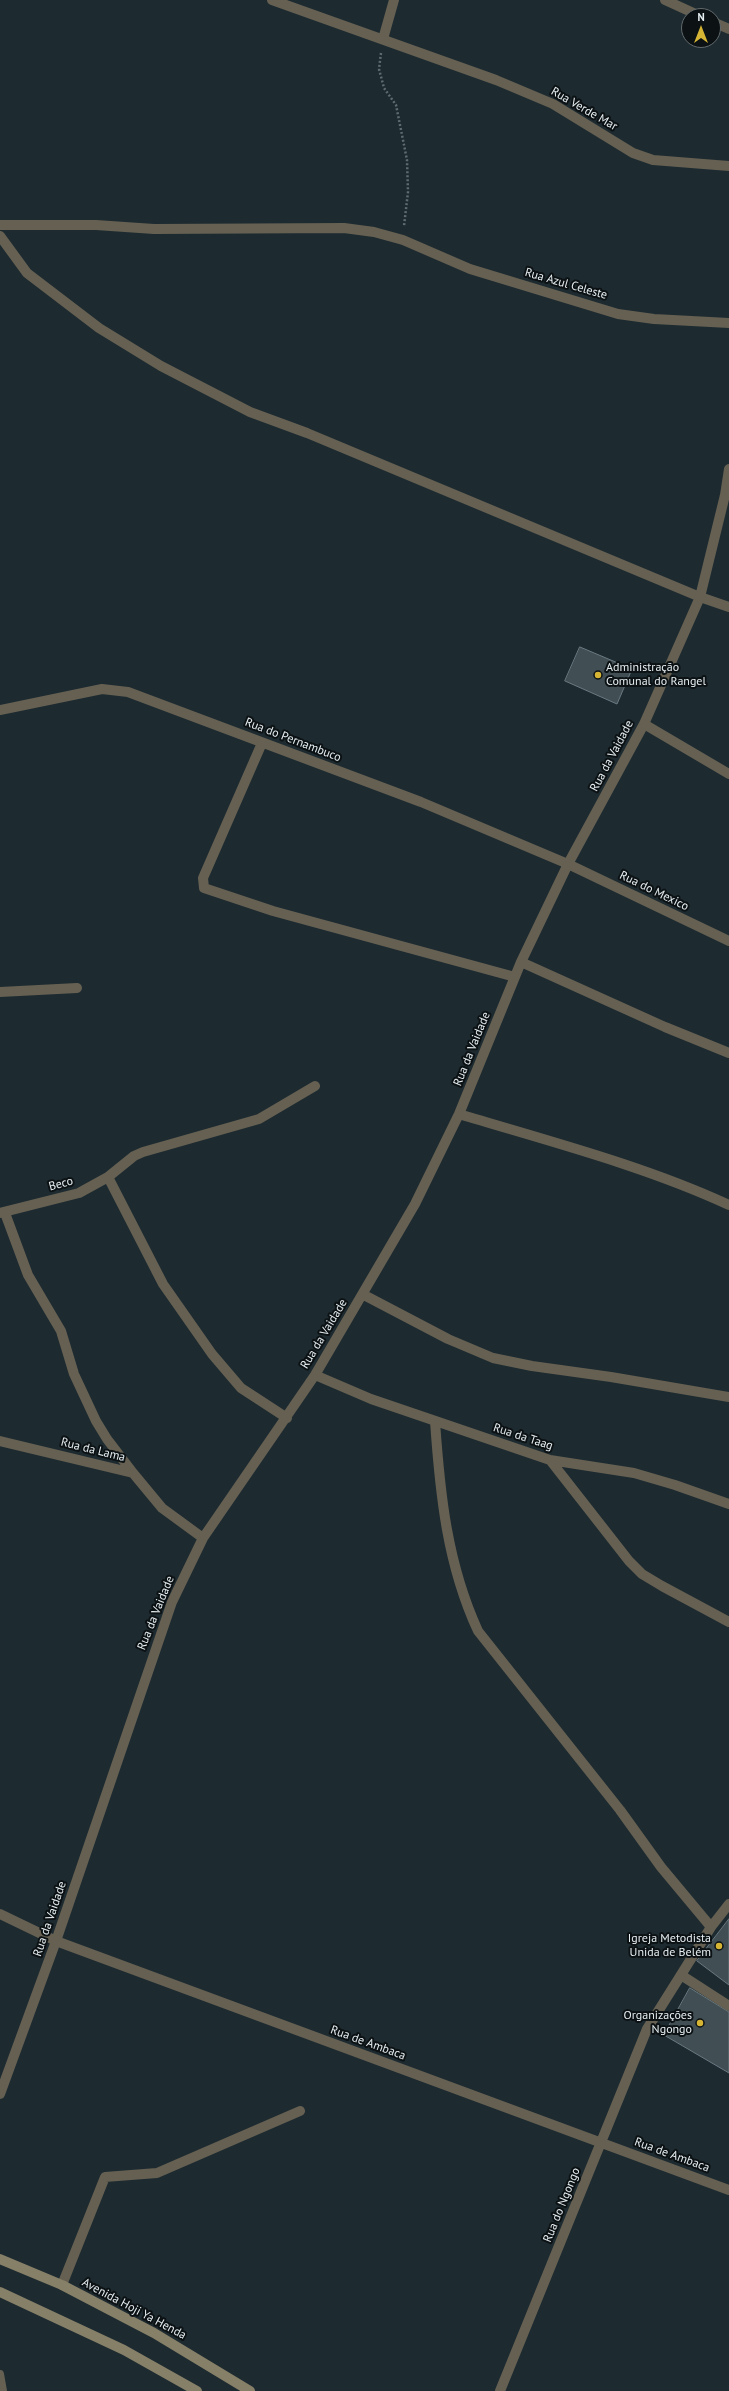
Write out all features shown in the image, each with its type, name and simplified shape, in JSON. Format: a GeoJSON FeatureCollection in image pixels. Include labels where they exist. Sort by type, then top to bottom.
{"type":"FeatureCollection","features":[{"type":"Feature","properties":{"kind":"main road","name":"Avenida Hoji Ya Henda"},"geometry":{"type":"LineString","coordinates":[[0,2259],[62,2285],[154,2333],[250,2391]]}},
{"type":"Feature","properties":{"kind":"main road"},"geometry":{"type":"LineString","coordinates":[[0,2292],[124,2350],[197,2391]]}},
{"type":"Feature","properties":{"kind":"street","name":"Rua Verde Mar"},"geometry":{"type":"LineString","coordinates":[[272,0],[496,80],[553,104],[633,153],[653,160],[729,166]]}},
{"type":"Feature","properties":{"kind":"street"},"geometry":{"type":"LineString","coordinates":[[383,39],[394,0]]}},
{"type":"Feature","properties":{"kind":"street"},"geometry":{"type":"LineString","coordinates":[[665,0],[682,8]]}},
{"type":"Feature","properties":{"kind":"street","name":"Rua Azul Celeste"},"geometry":{"type":"LineString","coordinates":[[0,225],[96,225],[154,229],[344,228],[374,232],[403,240],[470,269],[618,314],[654,319],[729,323]]}},
{"type":"Feature","properties":{"kind":"street"},"geometry":{"type":"LineString","coordinates":[[0,236],[27,273],[99,328],[161,366],[250,412],[314,436],[700,598],[729,607]]}},
{"type":"Feature","properties":{"kind":"street","name":"Rua da Vaidade"},"geometry":{"type":"LineString","coordinates":[[0,2094],[56,1941],[165,1619],[204,1538],[315,1375],[364,1295],[415,1204],[459,1114],[521,962],[568,864],[644,724],[700,598],[727,496],[729,469]]}},
{"type":"Feature","properties":{"kind":"street","name":"Rua do Pernambuco"},"geometry":{"type":"LineString","coordinates":[[0,710],[102,688],[116,689],[421,802],[568,864]]}},
{"type":"Feature","properties":{"kind":"street"},"geometry":{"type":"LineString","coordinates":[[644,724],[729,774]]}},
{"type":"Feature","properties":{"kind":"street"},"geometry":{"type":"LineString","coordinates":[[262,743],[203,878],[204,888],[273,911],[515,977]]}},
{"type":"Feature","properties":{"kind":"street","name":"Rua do Mexico"},"geometry":{"type":"LineString","coordinates":[[568,864],[729,941]]}},
{"type":"Feature","properties":{"kind":"street"},"geometry":{"type":"LineString","coordinates":[[521,962],[665,1028],[729,1053]]}},
{"type":"Feature","properties":{"kind":"street"},"geometry":{"type":"LineString","coordinates":[[0,992],[77,988]]}},
{"type":"Feature","properties":{"kind":"street","name":"Beco"},"geometry":{"type":"LineString","coordinates":[[133,1473],[107,1440],[96,1421],[74,1374],[61,1331],[28,1275],[2,1213],[79,1193],[108,1176],[134,1156],[143,1152],[259,1118],[276,1106],[315,1086]]}},
{"type":"Feature","properties":{"kind":"street"},"geometry":{"type":"LineString","coordinates":[[459,1114],[596,1156],[673,1183],[729,1206]]}},
{"type":"Feature","properties":{"kind":"street"},"geometry":{"type":"LineString","coordinates":[[108,1176],[163,1284],[212,1354],[242,1388],[287,1418]]}},
{"type":"Feature","properties":{"kind":"street"},"geometry":{"type":"LineString","coordinates":[[364,1295],[448,1339],[492,1358],[532,1366],[611,1377],[729,1397]]}},
{"type":"Feature","properties":{"kind":"street","name":"Rua da Taag"},"geometry":{"type":"LineString","coordinates":[[315,1375],[371,1399],[550,1460],[634,1473],[675,1484],[729,1504]]}},
{"type":"Feature","properties":{"kind":"street"},"geometry":{"type":"LineString","coordinates":[[435,1421],[440,1493],[445,1527],[465,1603],[478,1632],[620,1810],[661,1867],[711,1928]]}},
{"type":"Feature","properties":{"kind":"street","name":"Rua da Lama"},"geometry":{"type":"LineString","coordinates":[[0,1441],[133,1473],[162,1508],[204,1538]]}},
{"type":"Feature","properties":{"kind":"street"},"geometry":{"type":"LineString","coordinates":[[550,1460],[629,1562],[642,1574],[729,1622]]}},
{"type":"Feature","properties":{"kind":"street","name":"Rua do Ngongo"},"geometry":{"type":"LineString","coordinates":[[500,2391],[647,2029],[680,1975],[729,1904]]}},
{"type":"Feature","properties":{"kind":"street","name":"Rua de Ambaca"},"geometry":{"type":"LineString","coordinates":[[0,1914],[56,1941],[729,2190]]}},
{"type":"Feature","properties":{"kind":"street"},"geometry":{"type":"LineString","coordinates":[[680,1975],[729,2006]]}},
{"type":"Feature","properties":{"kind":"street"},"geometry":{"type":"LineString","coordinates":[[62,2285],[105,2178],[157,2173],[300,2111]]}},
{"type":"Feature","properties":{"kind":"lane"},"geometry":{"type":"LineString","coordinates":[[0,2374],[3,2391]]}},
{"type":"Feature","properties":{"kind":"path"},"geometry":{"type":"LineString","coordinates":[[383,39],[379,69],[384,88],[396,105],[403,132],[407,160],[408,192],[403,240]]}},
{"type":"Feature","properties":{"kind":"building","name":"Administração Comunal do Rangel"},"geometry":{"type":"Polygon","coordinates":[[[580,647],[632,669],[617,704],[565,681],[580,647]]]}},
{"type":"Feature","properties":{"kind":"building","name":"Igreja Metodista Unida de Belém"},"geometry":{"type":"Polygon","coordinates":[[[729,1919],[729,1985],[697,1961],[729,1919]]]}},
{"type":"Feature","properties":{"kind":"building","name":"Organizações Ngongo"},"geometry":{"type":"Polygon","coordinates":[[[690,1988],[729,2012],[729,2073],[664,2035],[690,1988]]]}},
{"type":"Feature","properties":{"kind":"place","name":"Administração Comunal do Rangel"},"geometry":{"type":"Point","coordinates":[598,675]}},
{"type":"Feature","properties":{"kind":"place","name":"Igreja Metodista Unida de Belém"},"geometry":{"type":"Point","coordinates":[719,1946]}},
{"type":"Feature","properties":{"kind":"place","name":"Organizações Ngongo"},"geometry":{"type":"Point","coordinates":[700,2023]}}]}
